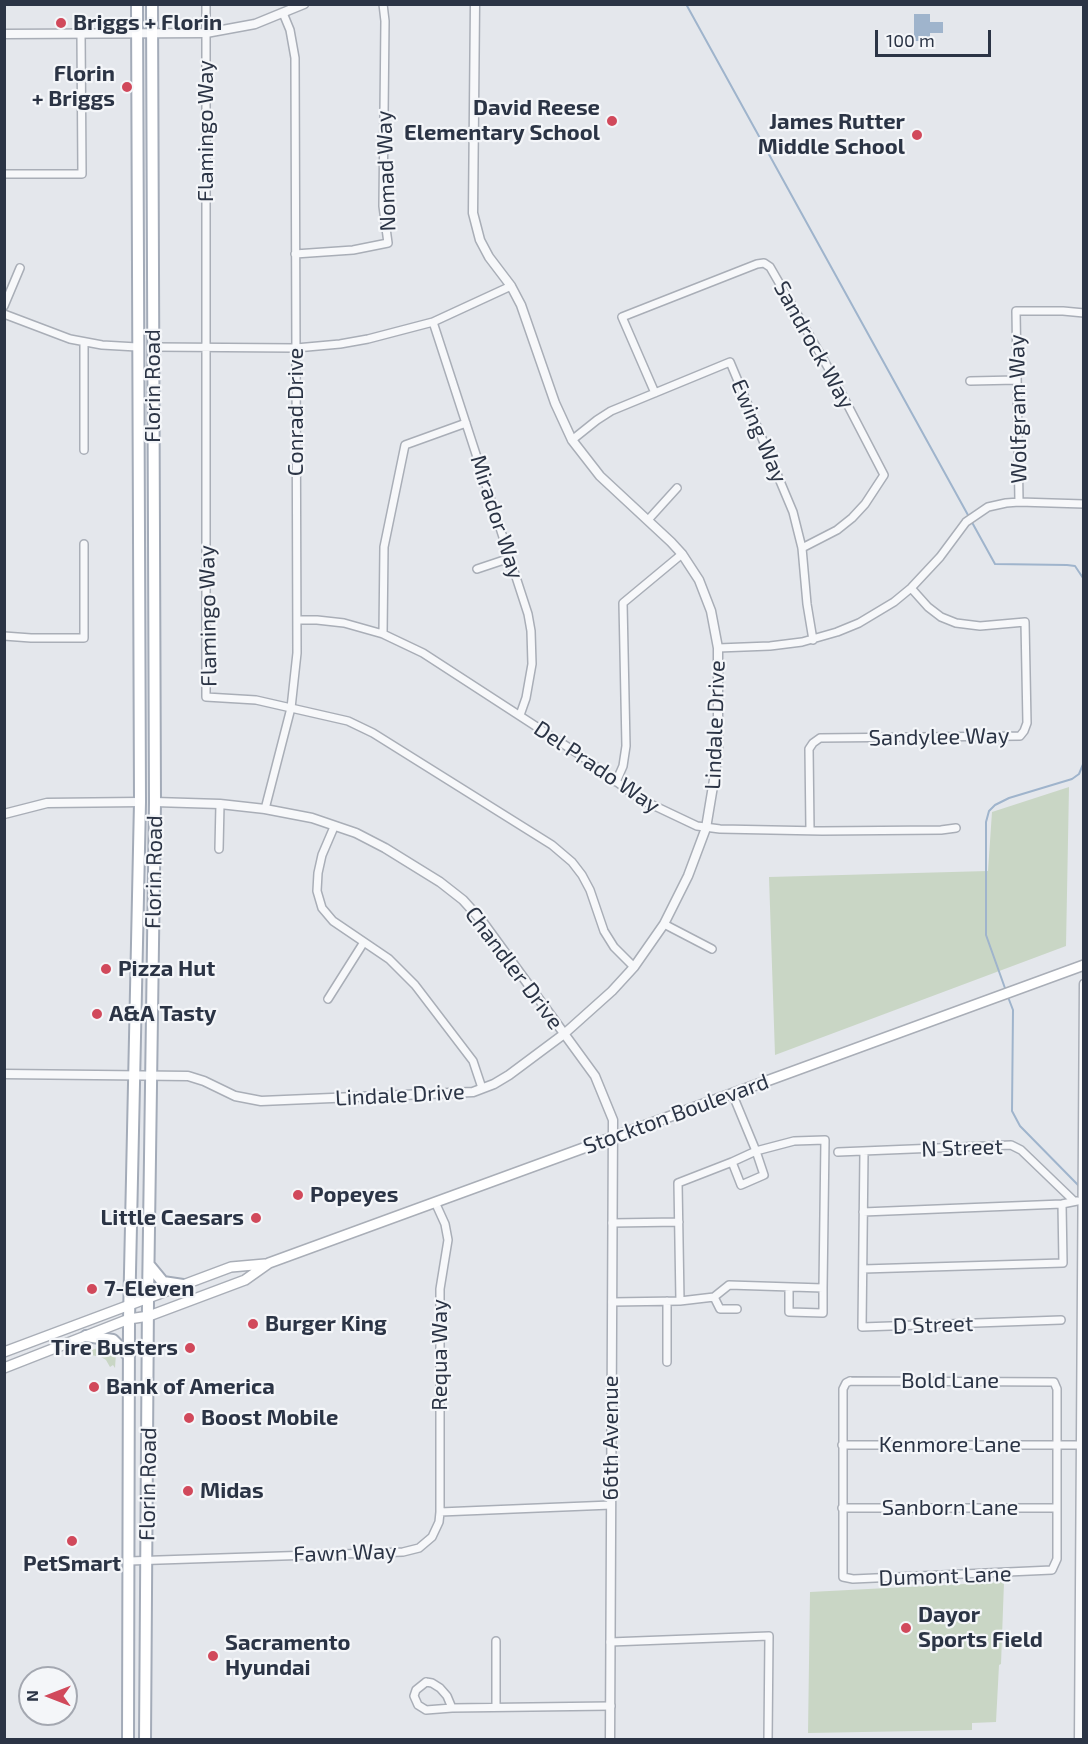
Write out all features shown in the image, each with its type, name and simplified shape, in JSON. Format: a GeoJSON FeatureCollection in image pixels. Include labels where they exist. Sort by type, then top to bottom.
{"type":"FeatureCollection","features":[{"type":"Feature","properties":{"kind":"main road","name":"Florin Road"},"geometry":{"type":"LineString","coordinates":[[128,1740],[129,1305],[140,802],[137,4]]}},
{"type":"Feature","properties":{"kind":"main road","name":"Florin Road"},"geometry":{"type":"LineString","coordinates":[[145,1740],[155,802],[152,4]]}},
{"type":"Feature","properties":{"kind":"main road"},"geometry":{"type":"LineString","coordinates":[[138,326],[154,347]]}},
{"type":"Feature","properties":{"kind":"main road"},"geometry":{"type":"LineString","coordinates":[[138,347],[153,370]]}},
{"type":"Feature","properties":{"kind":"main road"},"geometry":{"type":"LineString","coordinates":[[140,782],[155,802]]}},
{"type":"Feature","properties":{"kind":"main road"},"geometry":{"type":"LineString","coordinates":[[140,802],[154,824]]}},
{"type":"Feature","properties":{"kind":"main road","name":"Stockton Boulevard"},"geometry":{"type":"LineString","coordinates":[[4,1352],[231,1267],[269,1263],[1083,965]]}},
{"type":"Feature","properties":{"kind":"main road","name":"Stockton Boulevard"},"geometry":{"type":"LineString","coordinates":[[4,1368],[129,1319],[149,1316],[245,1280],[269,1263]]}},
{"type":"Feature","properties":{"kind":"main road"},"geometry":{"type":"LineString","coordinates":[[149,1265],[163,1282],[183,1285]]}},
{"type":"Feature","properties":{"kind":"main road"},"geometry":{"type":"LineString","coordinates":[[86,1336],[113,1340],[129,1356]]}},
{"type":"Feature","properties":{"kind":"street","name":"Flamingo Way"},"geometry":{"type":"LineString","coordinates":[[206,4],[206,697],[256,700],[331,716],[365,729],[560,850],[578,868],[586,882],[600,923],[609,939],[634,967]]}},
{"type":"Feature","properties":{"kind":"street"},"geometry":{"type":"LineString","coordinates":[[4,34],[206,33],[255,24],[304,4]]}},
{"type":"Feature","properties":{"kind":"street","name":"Nomad Way"},"geometry":{"type":"LineString","coordinates":[[295,254],[353,250],[388,243],[383,206],[385,21],[383,4]]}},
{"type":"Feature","properties":{"kind":"street","name":"Lindale Drive"},"geometry":{"type":"LineString","coordinates":[[4,1074],[153,1075],[196,1078],[235,1096],[261,1101],[465,1093],[501,1080],[564,1034],[603,1000],[634,967],[664,924],[688,876],[706,828],[716,774],[718,648],[711,611],[695,572],[682,554],[600,476],[572,441],[555,403],[524,314],[511,286],[484,249],[477,232],[473,213],[475,4]]}},
{"type":"Feature","properties":{"kind":"street","name":"Conrad Drive"},"geometry":{"type":"LineString","coordinates":[[265,809],[291,708],[296,674],[295,58],[284,13]]}},
{"type":"Feature","properties":{"kind":"street"},"geometry":{"type":"LineString","coordinates":[[4,174],[82,174],[81,33]]}},
{"type":"Feature","properties":{"kind":"street","name":"Sandrock Way"},"geometry":{"type":"LineString","coordinates":[[655,393],[622,317],[757,264],[764,263],[770,267],[830,371],[884,475],[866,504],[852,518],[837,530],[802,548]]}},
{"type":"Feature","properties":{"kind":"street"},"geometry":{"type":"LineString","coordinates":[[4,306],[20,268]]}},
{"type":"Feature","properties":{"kind":"street"},"geometry":{"type":"LineString","coordinates":[[154,347],[296,348],[368,339],[433,322],[511,286]]}},
{"type":"Feature","properties":{"kind":"street","name":"Wolfgram Way"},"geometry":{"type":"LineString","coordinates":[[1019,502],[1016,311],[1083,313]]}},
{"type":"Feature","properties":{"kind":"street"},"geometry":{"type":"LineString","coordinates":[[4,314],[46,331],[84,342],[138,347]]}},
{"type":"Feature","properties":{"kind":"street","name":"Mirador Way"},"geometry":{"type":"LineString","coordinates":[[433,322],[528,614],[532,647],[530,681],[519,715]]}},
{"type":"Feature","properties":{"kind":"street"},"geometry":{"type":"LineString","coordinates":[[84,342],[84,450]]}},
{"type":"Feature","properties":{"kind":"street","name":"Ewing Way"},"geometry":{"type":"LineString","coordinates":[[572,441],[604,415],[730,362],[786,494],[802,548],[813,640]]}},
{"type":"Feature","properties":{"kind":"street"},"geometry":{"type":"LineString","coordinates":[[970,381],[1017,380]]}},
{"type":"Feature","properties":{"kind":"street"},"geometry":{"type":"LineString","coordinates":[[383,634],[384,547],[405,444],[466,423]]}},
{"type":"Feature","properties":{"kind":"street"},"geometry":{"type":"LineString","coordinates":[[648,520],[677,488]]}},
{"type":"Feature","properties":{"kind":"street"},"geometry":{"type":"LineString","coordinates":[[718,648],[770,646],[813,640],[859,623],[894,602],[911,588],[940,557],[963,525],[981,511],[997,505],[1019,502],[1083,504]]}},
{"type":"Feature","properties":{"kind":"street"},"geometry":{"type":"LineString","coordinates":[[4,636],[84,638],[84,544]]}},
{"type":"Feature","properties":{"kind":"street"},"geometry":{"type":"LineString","coordinates":[[616,782],[623,766],[626,746],[623,603],[682,554]]}},
{"type":"Feature","properties":{"kind":"street"},"geometry":{"type":"LineString","coordinates":[[477,569],[510,558]]}},
{"type":"Feature","properties":{"kind":"street","name":"Sandylee Way"},"geometry":{"type":"LineString","coordinates":[[810,830],[809,749],[820,738],[1020,736],[1024,731],[1027,723],[1024,622],[980,626],[956,623],[934,612],[911,588]]}},
{"type":"Feature","properties":{"kind":"street","name":"Del Prado Way"},"geometry":{"type":"LineString","coordinates":[[297,620],[344,623],[383,634],[423,653],[577,753],[658,809],[697,826],[810,830],[956,828]]}},
{"type":"Feature","properties":{"kind":"street"},"geometry":{"type":"LineString","coordinates":[[4,814],[47,804],[140,802]]}},
{"type":"Feature","properties":{"kind":"street","name":"Chandler Drive"},"geometry":{"type":"LineString","coordinates":[[155,802],[220,804],[265,809],[312,818],[356,833],[440,882],[463,900],[482,921],[595,1076],[613,1120],[613,1137]]}},
{"type":"Feature","properties":{"kind":"street"},"geometry":{"type":"LineString","coordinates":[[219,849],[220,804]]}},
{"type":"Feature","properties":{"kind":"street"},"geometry":{"type":"LineString","coordinates":[[334,827],[319,864],[317,883],[319,900],[333,921],[389,959],[415,985],[473,1061],[482,1088]]}},
{"type":"Feature","properties":{"kind":"street"},"geometry":{"type":"LineString","coordinates":[[664,924],[712,949]]}},
{"type":"Feature","properties":{"kind":"street"},"geometry":{"type":"LineString","coordinates":[[328,999],[364,942]]}},
{"type":"Feature","properties":{"kind":"street"},"geometry":{"type":"LineString","coordinates":[[1079,1740],[1080,1199],[1083,1123],[1083,984]]}},
{"type":"Feature","properties":{"kind":"street"},"geometry":{"type":"LineString","coordinates":[[732,1094],[764,1175],[741,1185],[732,1162]]}},
{"type":"Feature","properties":{"kind":"street","name":"66th Avenue"},"geometry":{"type":"LineString","coordinates":[[610,1740],[613,1137]]}},
{"type":"Feature","properties":{"kind":"street"},"geometry":{"type":"LineString","coordinates":[[680,1301],[678,1183],[756,1151],[794,1141],[825,1140],[823,1313],[789,1312],[789,1287]]}},
{"type":"Feature","properties":{"kind":"street","name":"N Street"},"geometry":{"type":"LineString","coordinates":[[838,1152],[1011,1145],[1021,1150],[1080,1199]]}},
{"type":"Feature","properties":{"kind":"street"},"geometry":{"type":"LineString","coordinates":[[864,1152],[863,1269],[1063,1263],[1062,1204]]}},
{"type":"Feature","properties":{"kind":"street"},"geometry":{"type":"LineString","coordinates":[[863,1212],[1062,1204],[1080,1199]]}},
{"type":"Feature","properties":{"kind":"street","name":"Requa Way"},"geometry":{"type":"LineString","coordinates":[[435,1202],[445,1224],[448,1240],[440,1289],[440,1512]]}},
{"type":"Feature","properties":{"kind":"street"},"geometry":{"type":"LineString","coordinates":[[612,1223],[679,1222]]}},
{"type":"Feature","properties":{"kind":"street","name":"D Street"},"geometry":{"type":"LineString","coordinates":[[863,1269],[862,1327],[1061,1320]]}},
{"type":"Feature","properties":{"kind":"street"},"geometry":{"type":"LineString","coordinates":[[612,1302],[680,1301],[714,1297],[729,1285],[823,1288]]}},
{"type":"Feature","properties":{"kind":"street"},"geometry":{"type":"LineString","coordinates":[[714,1297],[720,1309],[737,1309]]}},
{"type":"Feature","properties":{"kind":"street"},"geometry":{"type":"LineString","coordinates":[[668,1301],[668,1362]]}},
{"type":"Feature","properties":{"kind":"street","name":"Bold Lane"},"geometry":{"type":"LineString","coordinates":[[842,1445],[843,1389],[850,1381],[867,1380],[1054,1382],[1058,1389],[1057,1445]]}},
{"type":"Feature","properties":{"kind":"street","name":"Kenmore Lane"},"geometry":{"type":"LineString","coordinates":[[842,1445],[1081,1445]]}},
{"type":"Feature","properties":{"kind":"street","name":"Dumont Lane"},"geometry":{"type":"LineString","coordinates":[[842,1445],[842,1574],[847,1579],[1049,1572],[1056,1564],[1057,1445]]}},
{"type":"Feature","properties":{"kind":"street"},"geometry":{"type":"LineString","coordinates":[[440,1512],[611,1505]]}},
{"type":"Feature","properties":{"kind":"street","name":"Sanborn Lane"},"geometry":{"type":"LineString","coordinates":[[842,1508],[1057,1508]]}},
{"type":"Feature","properties":{"kind":"street","name":"Fawn Way"},"geometry":{"type":"LineString","coordinates":[[129,1561],[411,1551],[427,1543],[432,1537],[439,1522],[440,1512]]}},
{"type":"Feature","properties":{"kind":"street"},"geometry":{"type":"LineString","coordinates":[[610,1642],[769,1636],[768,1740]]}},
{"type":"Feature","properties":{"kind":"street"},"geometry":{"type":"LineString","coordinates":[[496,1641],[496,1707]]}},
{"type":"Feature","properties":{"kind":"street"},"geometry":{"type":"LineString","coordinates":[[452,1708],[447,1696],[432,1683],[423,1683],[416,1690],[416,1702],[426,1710],[611,1706]]}},
{"type":"Feature","properties":{"kind":"green space"},"geometry":{"type":"Polygon","coordinates":[[[1069,787],[1066,946],[775,1055],[769,877],[988,871],[992,812],[1069,787]]]}},
{"type":"Feature","properties":{"kind":"green space"},"geometry":{"type":"Polygon","coordinates":[[[106,1345],[112,1347],[116,1353],[115,1368],[113,1365],[110,1367],[101,1357],[86,1354],[86,1352],[106,1345]]]}},
{"type":"Feature","properties":{"kind":"green space","name":"Dayor Sports Field"},"geometry":{"type":"Polygon","coordinates":[[[1004,1582],[996,1722],[972,1723],[972,1730],[808,1733],[810,1592],[1004,1582]]]}},
{"type":"Feature","properties":{"kind":"water"},"geometry":{"type":"Polygon","coordinates":[[[914,14],[930,14],[930,22],[943,22],[943,33],[930,33],[930,41],[914,41],[914,14]]]}},
{"type":"Feature","properties":{"kind":"waterway"},"geometry":{"type":"LineString","coordinates":[[686,4],[995,564],[1075,566],[1083,578],[1084,734]]}},
{"type":"Feature","properties":{"kind":"waterway"},"geometry":{"type":"LineString","coordinates":[[1006,991],[986,935],[986,822],[989,811],[1009,798],[1072,779],[1079,774],[1084,762]]}},
{"type":"Feature","properties":{"kind":"waterway"},"geometry":{"type":"LineString","coordinates":[[1008,997],[1013,1010],[1012,1111],[1020,1126],[1079,1186]]}},
{"type":"Feature","properties":{"kind":"place","name":"Briggs + Florin"},"geometry":{"type":"Point","coordinates":[61,23]}},
{"type":"Feature","properties":{"kind":"place","name":"Florin + Briggs"},"geometry":{"type":"Point","coordinates":[127,87]}},
{"type":"Feature","properties":{"kind":"place","name":"David Reese Elementary School"},"geometry":{"type":"Point","coordinates":[612,121]}},
{"type":"Feature","properties":{"kind":"place","name":"James Rutter Middle School"},"geometry":{"type":"Point","coordinates":[917,135]}},
{"type":"Feature","properties":{"kind":"place","name":"Pizza Hut"},"geometry":{"type":"Point","coordinates":[106,969]}},
{"type":"Feature","properties":{"kind":"place","name":"A&A Tasty"},"geometry":{"type":"Point","coordinates":[97,1014]}},
{"type":"Feature","properties":{"kind":"place","name":"Popeyes"},"geometry":{"type":"Point","coordinates":[298,1195]}},
{"type":"Feature","properties":{"kind":"place","name":"Little Caesars"},"geometry":{"type":"Point","coordinates":[256,1218]}},
{"type":"Feature","properties":{"kind":"place","name":"7-Eleven"},"geometry":{"type":"Point","coordinates":[92,1289]}},
{"type":"Feature","properties":{"kind":"place","name":"Burger King"},"geometry":{"type":"Point","coordinates":[253,1324]}},
{"type":"Feature","properties":{"kind":"place","name":"Tire Busters"},"geometry":{"type":"Point","coordinates":[190,1348]}},
{"type":"Feature","properties":{"kind":"place","name":"Bank of America"},"geometry":{"type":"Point","coordinates":[94,1387]}},
{"type":"Feature","properties":{"kind":"place","name":"Boost Mobile"},"geometry":{"type":"Point","coordinates":[189,1418]}},
{"type":"Feature","properties":{"kind":"place","name":"Midas"},"geometry":{"type":"Point","coordinates":[188,1491]}},
{"type":"Feature","properties":{"kind":"place","name":"PetSmart"},"geometry":{"type":"Point","coordinates":[72,1541]}},
{"type":"Feature","properties":{"kind":"place","name":"Dayor Sports Field"},"geometry":{"type":"Point","coordinates":[906,1628]}},
{"type":"Feature","properties":{"kind":"place","name":"Sacramento Hyundai"},"geometry":{"type":"Point","coordinates":[213,1656]}}]}
